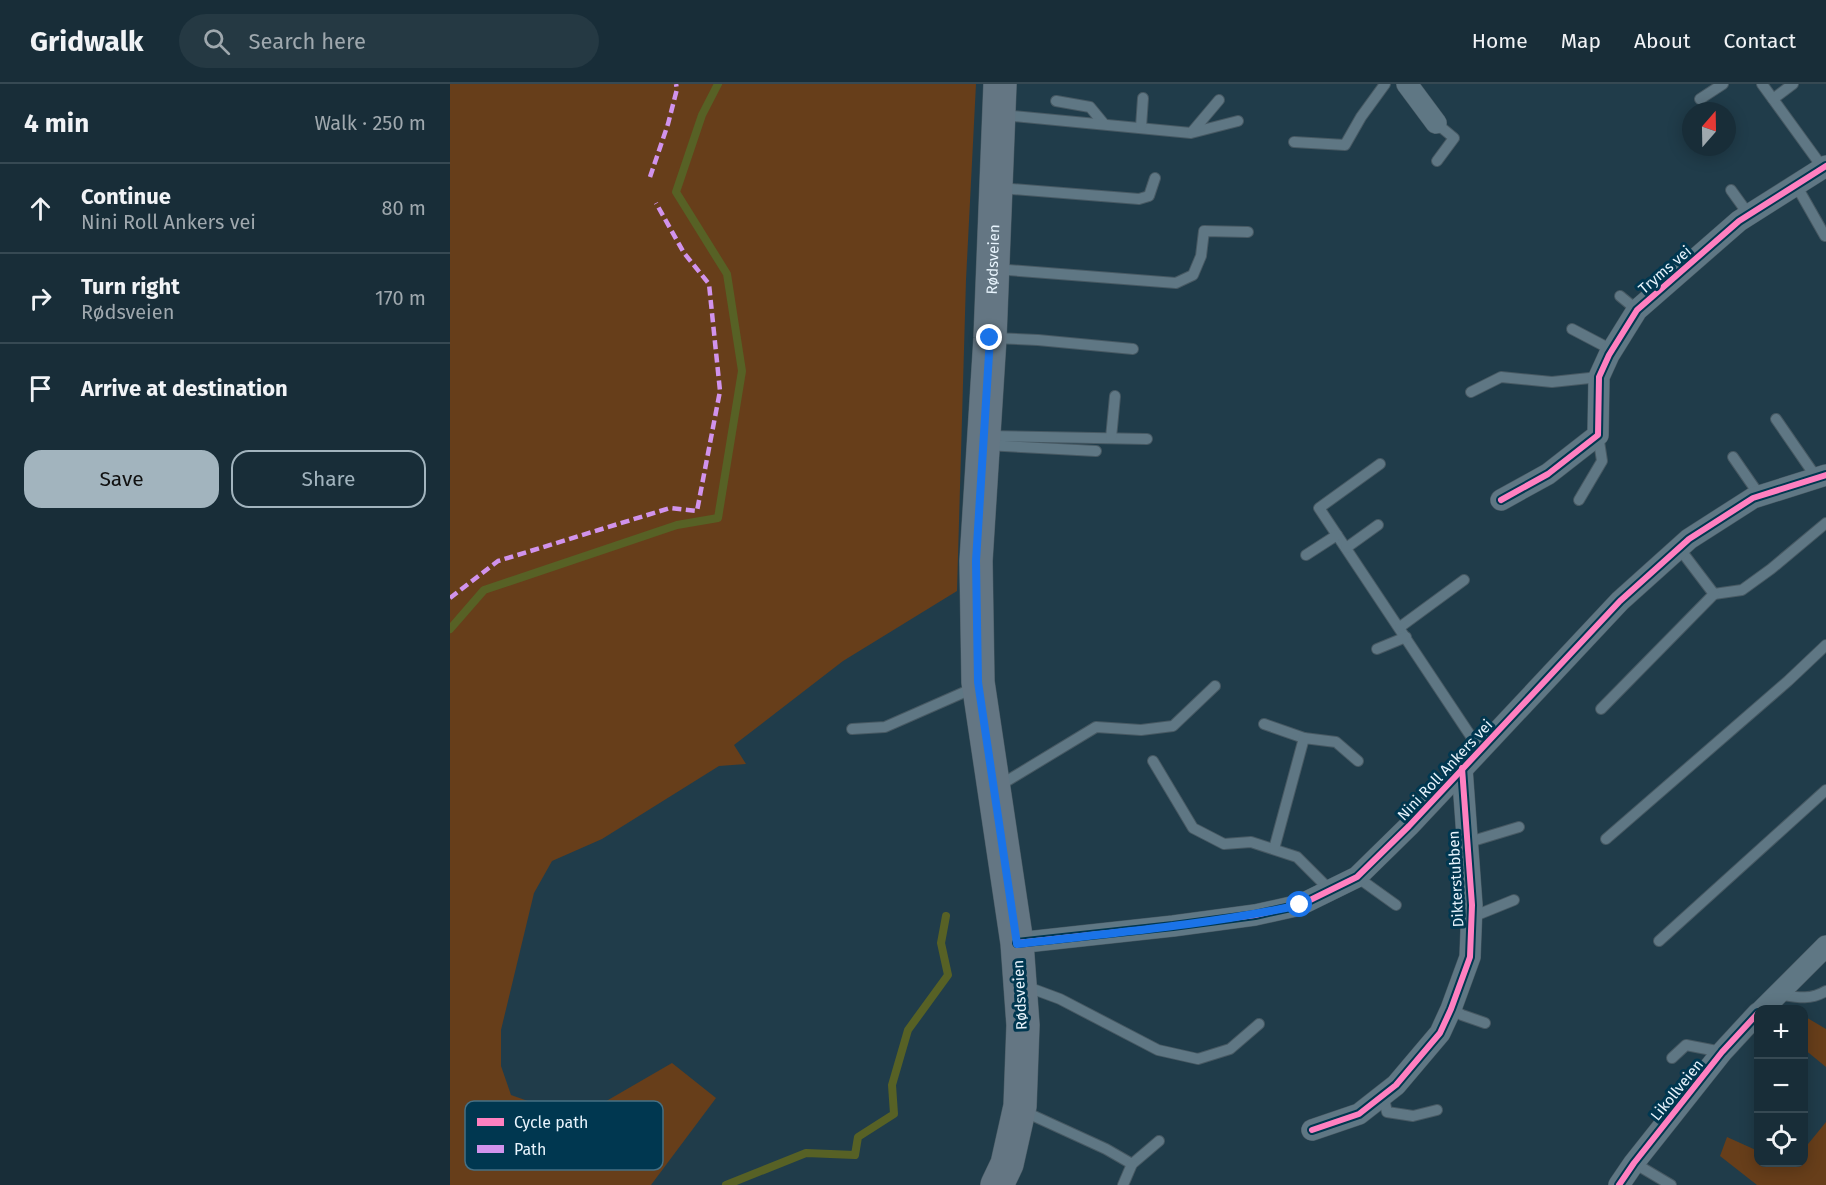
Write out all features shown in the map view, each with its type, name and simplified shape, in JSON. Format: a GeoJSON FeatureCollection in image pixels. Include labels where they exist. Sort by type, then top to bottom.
{"type":"FeatureCollection","features":[{"type":"Feature","properties":{"kind":"main road","name":"Rødsveien"},"geometry":{"type":"LineString","coordinates":[[997,1185],[1007,1164],[1020,1109],[1023,1025],[1017,944],[979,686],[976,561],[990,338],[1000,99]]}},
{"type":"Feature","properties":{"kind":"street"},"geometry":{"type":"LineString","coordinates":[[1407,84],[1436,123]]}},
{"type":"Feature","properties":{"kind":"street","name":"Tryms vei"},"geometry":{"type":"LineString","coordinates":[[1598,435],[1599,377],[1612,350],[1637,310],[1739,221],[1824,167]]}},
{"type":"Feature","properties":{"kind":"street"},"geometry":{"type":"LineString","coordinates":[[1501,500],[1548,474],[1598,435]]}},
{"type":"Feature","properties":{"kind":"street","name":"Nini Roll Ankers vei"},"geometry":{"type":"LineString","coordinates":[[1017,944],[1255,915],[1300,905],[1357,877],[1409,826],[1620,601],[1689,539],[1753,498],[1821,476]]}},
{"type":"Feature","properties":{"kind":"street","name":"Dikterstubben"},"geometry":{"type":"LineString","coordinates":[[1312,1130],[1359,1114],[1396,1085],[1440,1034],[1451,1009],[1470,957],[1472,917],[1462,768]]}},
{"type":"Feature","properties":{"kind":"street"},"geometry":{"type":"LineString","coordinates":[[1766,1005],[1826,946]]}},
{"type":"Feature","properties":{"kind":"street","name":"Likollveien"},"geometry":{"type":"LineString","coordinates":[[1619,1185],[1722,1052],[1754,1017]]}},
{"type":"Feature","properties":{"kind":"lane"},"geometry":{"type":"LineString","coordinates":[[1294,141],[1345,145],[1361,117],[1385,84]]}},
{"type":"Feature","properties":{"kind":"lane"},"geometry":{"type":"LineString","coordinates":[[1700,99],[1723,84]]}},
{"type":"Feature","properties":{"kind":"lane"},"geometry":{"type":"LineString","coordinates":[[1762,84],[1824,167]]}},
{"type":"Feature","properties":{"kind":"lane"},"geometry":{"type":"LineString","coordinates":[[1773,99],[1793,84]]}},
{"type":"Feature","properties":{"kind":"lane"},"geometry":{"type":"LineString","coordinates":[[1141,127],[1143,98]]}},
{"type":"Feature","properties":{"kind":"lane"},"geometry":{"type":"LineString","coordinates":[[1000,99],[1104,124],[1191,133],[1238,121]]}},
{"type":"Feature","properties":{"kind":"lane"},"geometry":{"type":"LineString","coordinates":[[1191,133],[1219,100]]}},
{"type":"Feature","properties":{"kind":"lane"},"geometry":{"type":"LineString","coordinates":[[1056,101],[1090,107],[1104,124]]}},
{"type":"Feature","properties":{"kind":"lane"},"geometry":{"type":"LineString","coordinates":[[1436,123],[1454,138],[1437,161]]}},
{"type":"Feature","properties":{"kind":"lane"},"geometry":{"type":"LineString","coordinates":[[995,188],[1139,199],[1149,196],[1155,178]]}},
{"type":"Feature","properties":{"kind":"lane"},"geometry":{"type":"LineString","coordinates":[[1796,185],[1825,236]]}},
{"type":"Feature","properties":{"kind":"lane"},"geometry":{"type":"LineString","coordinates":[[1731,190],[1749,214]]}},
{"type":"Feature","properties":{"kind":"lane"},"geometry":{"type":"LineString","coordinates":[[992,268],[1176,283],[1193,274],[1201,256],[1204,231],[1248,232]]}},
{"type":"Feature","properties":{"kind":"lane"},"geometry":{"type":"LineString","coordinates":[[1620,296],[1637,310]]}},
{"type":"Feature","properties":{"kind":"lane"},"geometry":{"type":"LineString","coordinates":[[1572,329],[1612,350]]}},
{"type":"Feature","properties":{"kind":"lane"},"geometry":{"type":"LineString","coordinates":[[990,338],[1133,349]]}},
{"type":"Feature","properties":{"kind":"lane"},"geometry":{"type":"LineString","coordinates":[[1471,392],[1501,377],[1552,382],[1599,377]]}},
{"type":"Feature","properties":{"kind":"lane"},"geometry":{"type":"LineString","coordinates":[[1111,438],[1115,396]]}},
{"type":"Feature","properties":{"kind":"lane"},"geometry":{"type":"LineString","coordinates":[[1776,419],[1821,476]]}},
{"type":"Feature","properties":{"kind":"lane"},"geometry":{"type":"LineString","coordinates":[[1579,500],[1602,461],[1598,435]]}},
{"type":"Feature","properties":{"kind":"lane"},"geometry":{"type":"LineString","coordinates":[[983,441],[1147,438]]}},
{"type":"Feature","properties":{"kind":"lane"},"geometry":{"type":"LineString","coordinates":[[983,441],[1096,451]]}},
{"type":"Feature","properties":{"kind":"lane"},"geometry":{"type":"LineString","coordinates":[[1733,457],[1760,496]]}},
{"type":"Feature","properties":{"kind":"lane"},"geometry":{"type":"LineString","coordinates":[[1380,464],[1319,507],[1480,750]]}},
{"type":"Feature","properties":{"kind":"lane"},"geometry":{"type":"LineString","coordinates":[[1600,710],[1714,594],[1742,590],[1826,523]]}},
{"type":"Feature","properties":{"kind":"lane"},"geometry":{"type":"LineString","coordinates":[[1346,548],[1378,525]]}},
{"type":"Feature","properties":{"kind":"lane"},"geometry":{"type":"LineString","coordinates":[[1306,555],[1337,535]]}},
{"type":"Feature","properties":{"kind":"lane"},"geometry":{"type":"LineString","coordinates":[[1679,549],[1714,594]]}},
{"type":"Feature","properties":{"kind":"lane"},"geometry":{"type":"LineString","coordinates":[[1400,627],[1464,580]]}},
{"type":"Feature","properties":{"kind":"lane"},"geometry":{"type":"LineString","coordinates":[[1377,649],[1406,638]]}},
{"type":"Feature","properties":{"kind":"lane"},"geometry":{"type":"LineString","coordinates":[[1606,839],[1788,681],[1826,645]]}},
{"type":"Feature","properties":{"kind":"lane"},"geometry":{"type":"LineString","coordinates":[[852,729],[885,727],[979,686]]}},
{"type":"Feature","properties":{"kind":"lane"},"geometry":{"type":"LineString","coordinates":[[994,789],[1096,727],[1141,730],[1173,726],[1215,686]]}},
{"type":"Feature","properties":{"kind":"lane"},"geometry":{"type":"LineString","coordinates":[[1264,724],[1304,738],[1336,742],[1358,761]]}},
{"type":"Feature","properties":{"kind":"lane"},"geometry":{"type":"LineString","coordinates":[[1274,849],[1304,738]]}},
{"type":"Feature","properties":{"kind":"lane"},"geometry":{"type":"LineString","coordinates":[[1153,761],[1193,828],[1224,844],[1251,842],[1297,857],[1330,890]]}},
{"type":"Feature","properties":{"kind":"lane"},"geometry":{"type":"LineString","coordinates":[[1659,941],[1826,790]]}},
{"type":"Feature","properties":{"kind":"lane"},"geometry":{"type":"LineString","coordinates":[[1466,843],[1519,827]]}},
{"type":"Feature","properties":{"kind":"lane"},"geometry":{"type":"LineString","coordinates":[[1357,877],[1396,905]]}},
{"type":"Feature","properties":{"kind":"lane"},"geometry":{"type":"LineString","coordinates":[[1472,917],[1514,900]]}},
{"type":"Feature","properties":{"kind":"lane"},"geometry":{"type":"LineString","coordinates":[[1020,983],[1060,999],[1158,1050],[1198,1059],[1230,1049],[1259,1024]]}},
{"type":"Feature","properties":{"kind":"lane"},"geometry":{"type":"LineString","coordinates":[[1777,993],[1798,998],[1815,997],[1826,991]]}},
{"type":"Feature","properties":{"kind":"lane"},"geometry":{"type":"LineString","coordinates":[[1451,1009],[1485,1023]]}},
{"type":"Feature","properties":{"kind":"lane"},"geometry":{"type":"LineString","coordinates":[[1672,1058],[1686,1045],[1722,1052]]}},
{"type":"Feature","properties":{"kind":"lane"},"geometry":{"type":"LineString","coordinates":[[1383,1095],[1387,1112],[1413,1116],[1437,1110]]}},
{"type":"Feature","properties":{"kind":"lane"},"geometry":{"type":"LineString","coordinates":[[1020,1109],[1106,1149],[1132,1164]]}},
{"type":"Feature","properties":{"kind":"lane"},"geometry":{"type":"LineString","coordinates":[[1123,1185],[1132,1164],[1159,1141]]}},
{"type":"Feature","properties":{"kind":"lane"},"geometry":{"type":"LineString","coordinates":[[1634,1163],[1671,1185]]}},
{"type":"Feature","properties":{"kind":"shaded area"},"geometry":{"type":"Polygon","coordinates":[[[450,84],[976,84],[966,280],[957,591],[843,661],[734,745],[746,764],[719,766],[602,839],[552,861],[534,893],[501,1030],[501,1066],[511,1095],[528,1101],[465,1101],[465,1170],[662,1170],[651,1185],[450,1185],[450,84]]]}},
{"type":"Feature","properties":{"kind":"shaded area"},"geometry":{"type":"Polygon","coordinates":[[[1808,1018],[1826,1029],[1826,1067],[1808,1052],[1808,1018]]]}},
{"type":"Feature","properties":{"kind":"shaded area"},"geometry":{"type":"Polygon","coordinates":[[[672,1063],[716,1098],[663,1169],[663,1101],[606,1101],[672,1063]]]}},
{"type":"Feature","properties":{"kind":"shaded area"},"geometry":{"type":"Polygon","coordinates":[[[1826,1122],[1826,1185],[1757,1185],[1720,1156],[1727,1137],[1754,1149],[1754,1167],[1808,1167],[1808,1144],[1826,1122]]]}},
{"type":"Feature","properties":{"kind":"waterway"},"geometry":{"type":"LineString","coordinates":[[450,629],[484,590],[677,525],[718,518],[742,371],[727,274],[676,192],[702,115],[718,84]]}},
{"type":"Feature","properties":{"kind":"waterway"},"geometry":{"type":"LineString","coordinates":[[726,1185],[806,1153],[855,1155],[858,1137],[894,1114],[892,1085],[908,1030],[948,975],[941,943],[946,916]]}},
{"type":"Feature","properties":{"kind":"marked path"},"geometry":{"type":"LineString","coordinates":[[650,177],[668,124],[677,89],[676,84]]}},
{"type":"Feature","properties":{"kind":"marked path"},"geometry":{"type":"LineString","coordinates":[[450,598],[498,561],[670,508],[697,511],[720,391],[709,284],[684,253],[656,203]]}},
{"type":"Feature","properties":{"kind":"cycle path"},"geometry":{"type":"LineString","coordinates":[[1501,500],[1548,474],[1598,435],[1599,377],[1609,355],[1637,310],[1739,221],[1826,166]]}},
{"type":"Feature","properties":{"kind":"cycle path"},"geometry":{"type":"LineString","coordinates":[[1017,943],[1255,915],[1300,905],[1357,877],[1409,826],[1620,601],[1689,539],[1753,498],[1826,475]]}},
{"type":"Feature","properties":{"kind":"cycle path"},"geometry":{"type":"LineString","coordinates":[[1312,1130],[1359,1114],[1396,1085],[1440,1033],[1451,1009],[1470,957],[1472,905],[1462,768]]}},
{"type":"Feature","properties":{"kind":"cycle path"},"geometry":{"type":"LineString","coordinates":[[1619,1185],[1722,1052],[1754,1017]]}},
{"type":"Feature","properties":{"kind":"route"},"geometry":{"type":"LineString","coordinates":[[990,338],[976,561],[978,682],[1017,944],[1255,915],[1300,905]]}}]}
